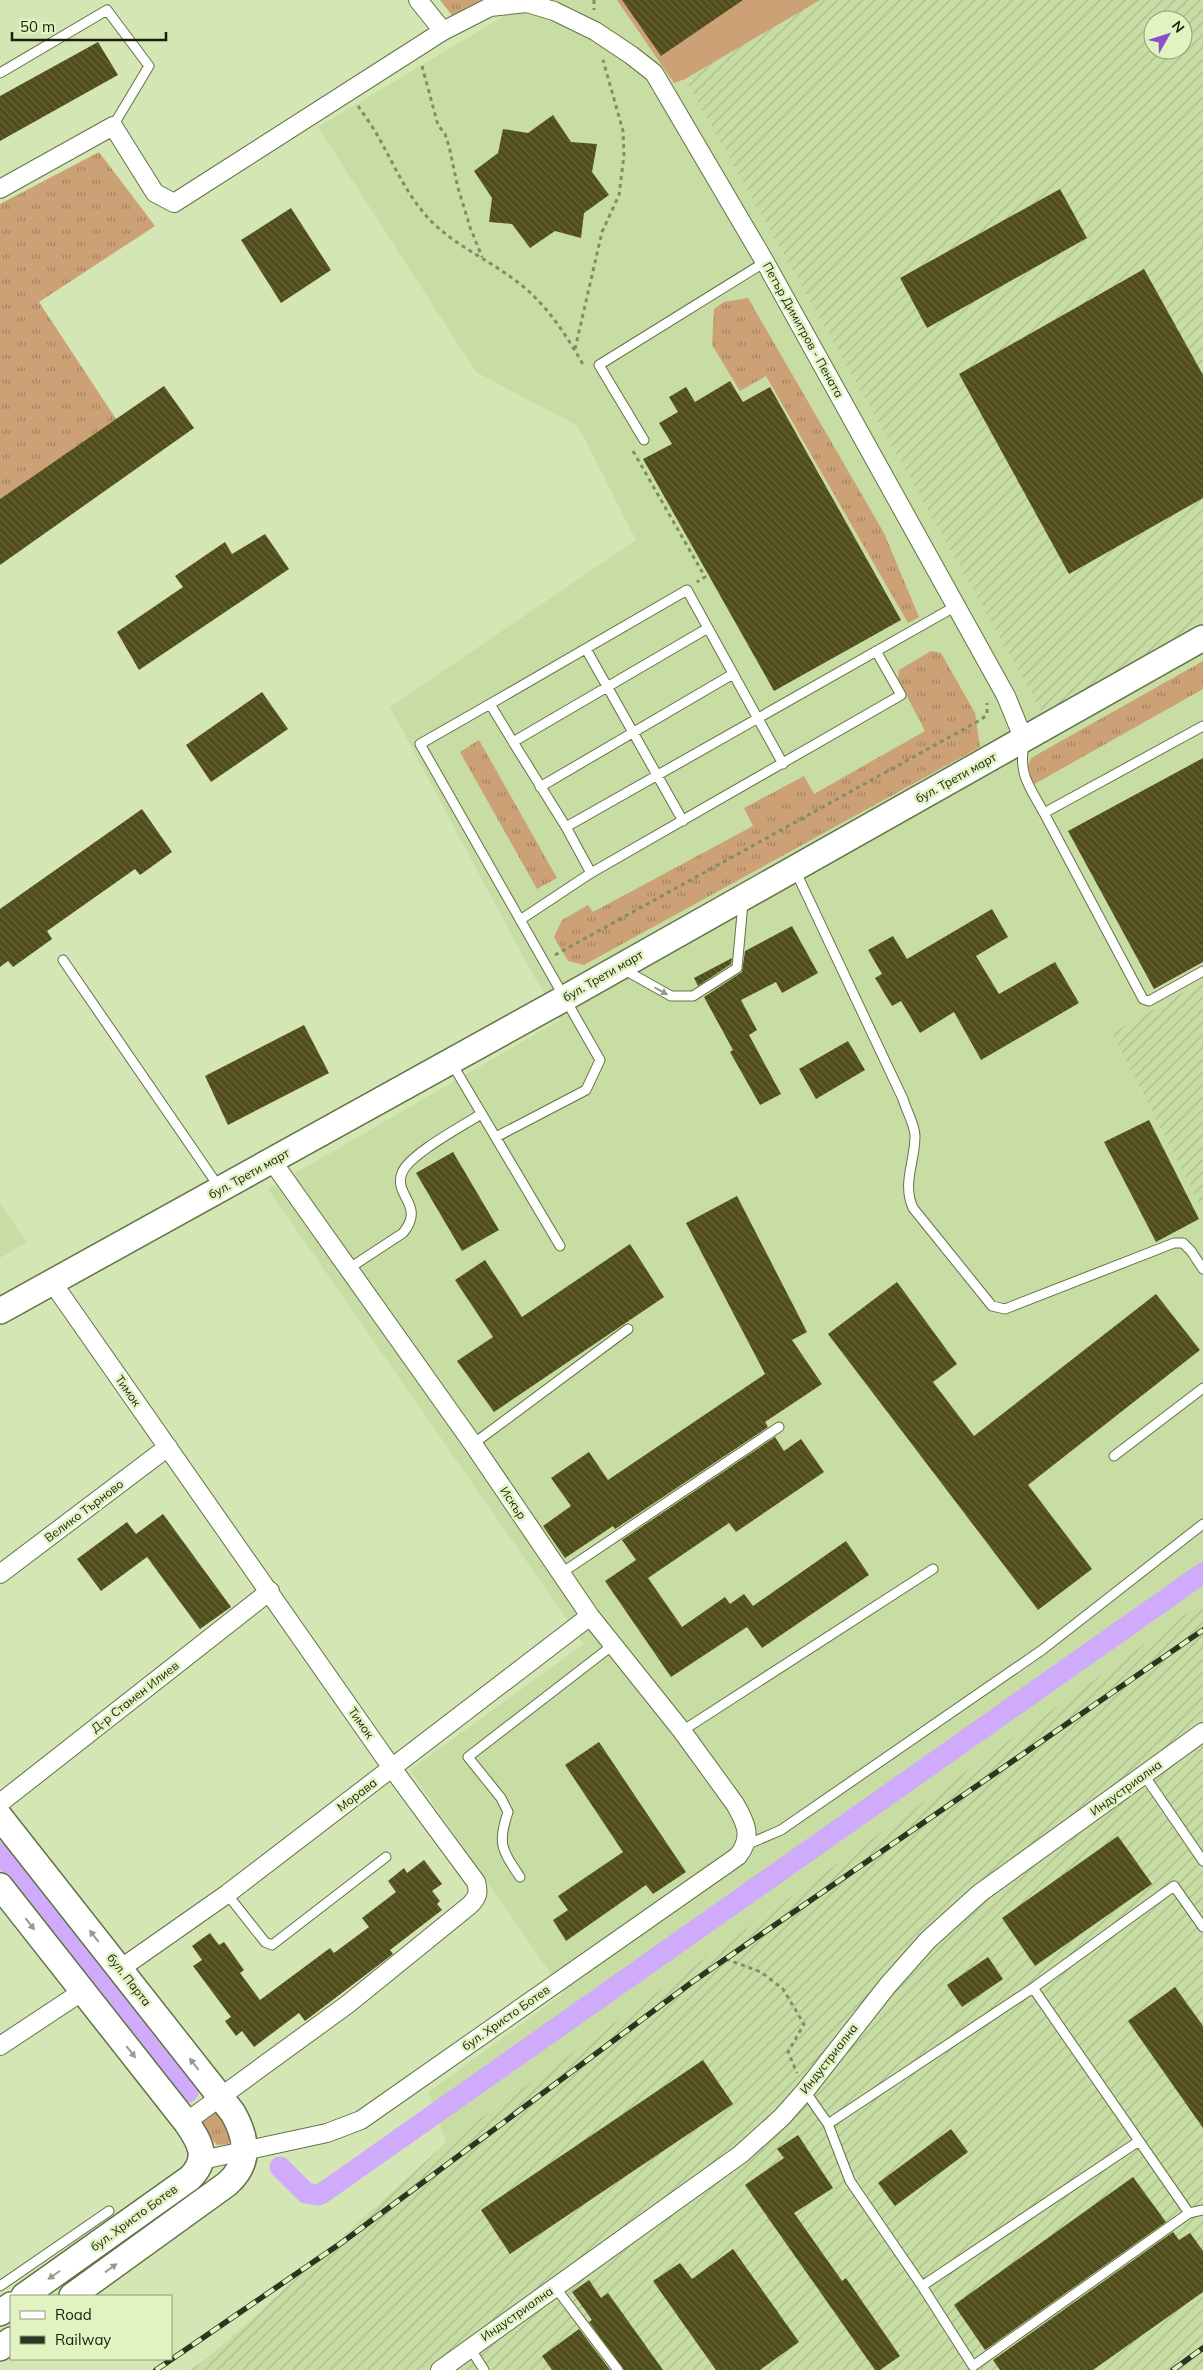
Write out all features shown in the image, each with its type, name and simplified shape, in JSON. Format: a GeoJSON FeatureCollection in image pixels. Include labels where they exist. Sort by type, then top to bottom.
{"type":"FeatureCollection","features":[{"type":"Feature","properties":{"kind":"main road","name":"бул. Трети март"},"geometry":{"type":"LineString","coordinates":[[0,1311],[565,998],[794,867],[1024,740],[1203,638]]}},
{"type":"Feature","properties":{"kind":"main road","name":"бул. Парта"},"geometry":{"type":"LineString","coordinates":[[0,1817],[220,2097],[239,2125],[246,2150]]}},
{"type":"Feature","properties":{"kind":"main road"},"geometry":{"type":"LineString","coordinates":[[0,1886],[186,2122],[200,2148],[202,2160]]}},
{"type":"Feature","properties":{"kind":"main road"},"geometry":{"type":"LineString","coordinates":[[73,2295],[227,2184],[240,2168],[246,2150]]}},
{"type":"Feature","properties":{"kind":"main road","name":"бул. Христо Ботев"},"geometry":{"type":"LineString","coordinates":[[25,2295],[72,2250],[190,2178],[197,2171],[202,2160]]}},
{"type":"Feature","properties":{"kind":"street"},"geometry":{"type":"LineString","coordinates":[[418,0],[443,31]]}},
{"type":"Feature","properties":{"kind":"street","name":"Петър Димитров - Пената"},"geometry":{"type":"LineString","coordinates":[[113,126],[155,193],[174,203],[443,31],[490,7],[527,3],[545,8],[595,31],[631,55],[654,73],[765,262],[1006,696],[1024,740]]}},
{"type":"Feature","properties":{"kind":"street"},"geometry":{"type":"LineString","coordinates":[[0,189],[113,126]]}},
{"type":"Feature","properties":{"kind":"street","name":"Искър"},"geometry":{"type":"LineString","coordinates":[[272,1161],[473,1444],[590,1616],[682,1731],[742,1817],[747,1834],[746,1845]]}},
{"type":"Feature","properties":{"kind":"street","name":"Тимок"},"geometry":{"type":"LineString","coordinates":[[52,1282],[392,1768],[476,1882],[478,1890],[476,1899],[348,2004],[220,2097]]}},
{"type":"Feature","properties":{"kind":"street","name":"Велико Търново"},"geometry":{"type":"LineString","coordinates":[[0,1574],[168,1447]]}},
{"type":"Feature","properties":{"kind":"street","name":"Д-р Стамен Илиев"},"geometry":{"type":"LineString","coordinates":[[0,1803],[270,1591]]}},
{"type":"Feature","properties":{"kind":"street","name":"Морава"},"geometry":{"type":"LineString","coordinates":[[120,1970],[227,1894],[590,1616]]}},
{"type":"Feature","properties":{"kind":"street","name":"Индустриална"},"geometry":{"type":"LineString","coordinates":[[440,2370],[742,2154],[782,2117],[805,2091],[888,1985],[928,1940],[980,1894],[1203,1732]]}},
{"type":"Feature","properties":{"kind":"street","name":"бул. Христо Ботев"},"geometry":{"type":"LineString","coordinates":[[202,2160],[327,2133],[361,2120],[738,1856],[746,1845]]}},
{"type":"Feature","properties":{"kind":"street"},"geometry":{"type":"LineString","coordinates":[[0,2046],[83,1991]]}},
{"type":"Feature","properties":{"kind":"street"},"geometry":{"type":"LineString","coordinates":[[186,2122],[220,2097]]}},
{"type":"Feature","properties":{"kind":"lane"},"geometry":{"type":"LineString","coordinates":[[0,73],[107,10],[150,66],[113,126]]}},
{"type":"Feature","properties":{"kind":"lane"},"geometry":{"type":"LineString","coordinates":[[644,440],[600,365],[765,262]]}},
{"type":"Feature","properties":{"kind":"lane"},"geometry":{"type":"LineString","coordinates":[[496,1137],[586,1090],[600,1060],[420,744],[687,590],[782,764]]}},
{"type":"Feature","properties":{"kind":"lane"},"geometry":{"type":"LineString","coordinates":[[566,827],[956,606]]}},
{"type":"Feature","properties":{"kind":"lane"},"geometry":{"type":"LineString","coordinates":[[513,742],[708,628]]}},
{"type":"Feature","properties":{"kind":"lane"},"geometry":{"type":"LineString","coordinates":[[586,649],[683,821]]}},
{"type":"Feature","properties":{"kind":"lane"},"geometry":{"type":"LineString","coordinates":[[520,920],[591,873],[901,695],[876,651]]}},
{"type":"Feature","properties":{"kind":"lane"},"geometry":{"type":"LineString","coordinates":[[540,787],[733,674]]}},
{"type":"Feature","properties":{"kind":"lane"},"geometry":{"type":"LineString","coordinates":[[490,704],[566,827],[591,873]]}},
{"type":"Feature","properties":{"kind":"lane"},"geometry":{"type":"LineString","coordinates":[[1044,813],[1203,726]]}},
{"type":"Feature","properties":{"kind":"lane"},"geometry":{"type":"LineString","coordinates":[[1024,740],[1021,762],[1025,778],[1143,998],[1149,1001],[1203,970]]}},
{"type":"Feature","properties":{"kind":"lane"},"geometry":{"type":"LineString","coordinates":[[794,867],[902,1099],[916,1134],[907,1185],[908,1197],[913,1208],[992,1306],[1005,1309],[1174,1243],[1183,1243],[1203,1269]]}},
{"type":"Feature","properties":{"kind":"lane"},"geometry":{"type":"LineString","coordinates":[[619,967],[670,996],[693,996],[737,968],[744,896]]}},
{"type":"Feature","properties":{"kind":"lane"},"geometry":{"type":"LineString","coordinates":[[63,960],[220,1189]]}},
{"type":"Feature","properties":{"kind":"lane"},"geometry":{"type":"LineString","coordinates":[[451,1061],[560,1246]]}},
{"type":"Feature","properties":{"kind":"lane"},"geometry":{"type":"LineString","coordinates":[[348,1269],[403,1233],[409,1226],[412,1218],[411,1210],[401,1184],[402,1173],[412,1158],[481,1114]]}},
{"type":"Feature","properties":{"kind":"lane"},"geometry":{"type":"LineString","coordinates":[[473,1444],[628,1329]]}},
{"type":"Feature","properties":{"kind":"lane"},"geometry":{"type":"LineString","coordinates":[[1114,1456],[1203,1388]]}},
{"type":"Feature","properties":{"kind":"lane"},"geometry":{"type":"LineString","coordinates":[[560,1574],[779,1427]]}},
{"type":"Feature","properties":{"kind":"lane"},"geometry":{"type":"LineString","coordinates":[[746,1845],[781,1830],[1042,1650],[1203,1524]]}},
{"type":"Feature","properties":{"kind":"lane"},"geometry":{"type":"LineString","coordinates":[[682,1731],[933,1569]]}},
{"type":"Feature","properties":{"kind":"lane"},"geometry":{"type":"LineString","coordinates":[[520,1877],[502,1847],[501,1831],[508,1812],[500,1798],[468,1757],[613,1645]]}},
{"type":"Feature","properties":{"kind":"lane"},"geometry":{"type":"LineString","coordinates":[[1144,1774],[1203,1861]]}},
{"type":"Feature","properties":{"kind":"lane"},"geometry":{"type":"LineString","coordinates":[[227,1894],[265,1942],[272,1945],[386,1858]]}},
{"type":"Feature","properties":{"kind":"lane"},"geometry":{"type":"LineString","coordinates":[[828,2124],[1033,1988],[1174,1886],[1203,1927]]}},
{"type":"Feature","properties":{"kind":"lane"},"geometry":{"type":"LineString","coordinates":[[1033,1988],[1190,2213]]}},
{"type":"Feature","properties":{"kind":"lane"},"geometry":{"type":"LineString","coordinates":[[805,2091],[828,2124],[850,2181],[922,2286],[973,2366],[1190,2213],[1203,2210]]}},
{"type":"Feature","properties":{"kind":"lane"},"geometry":{"type":"LineString","coordinates":[[922,2286],[1139,2141]]}},
{"type":"Feature","properties":{"kind":"lane"},"geometry":{"type":"LineString","coordinates":[[0,2286],[72,2250],[110,2211]]}},
{"type":"Feature","properties":{"kind":"lane"},"geometry":{"type":"LineString","coordinates":[[555,2287],[618,2370]]}},
{"type":"Feature","properties":{"kind":"lane"},"geometry":{"type":"LineString","coordinates":[[470,2348],[484,2370]]}},
{"type":"Feature","properties":{"kind":"path"},"geometry":{"type":"LineString","coordinates":[[575,350],[602,232],[619,195],[624,155],[623,131],[595,31],[594,0]]}},
{"type":"Feature","properties":{"kind":"path"},"geometry":{"type":"LineString","coordinates":[[417,48],[438,125],[445,134],[468,220],[483,257]]}},
{"type":"Feature","properties":{"kind":"path"},"geometry":{"type":"LineString","coordinates":[[348,91],[378,135],[402,182],[420,208],[446,235],[483,257],[535,297],[556,320],[584,366]]}},
{"type":"Feature","properties":{"kind":"path"},"geometry":{"type":"LineString","coordinates":[[633,450],[705,577],[687,590]]}},
{"type":"Feature","properties":{"kind":"path"},"geometry":{"type":"LineString","coordinates":[[726,1959],[761,1972],[783,1989],[804,2024],[788,2052],[805,2091]]}},
{"type":"Feature","properties":{"kind":"shaded area"},"geometry":{"type":"Polygon","coordinates":[[[531,0],[786,0],[1044,713],[1203,621],[1203,981],[1112,1033],[1203,1211],[1203,1602],[446,2143],[429,2092],[564,1993],[410,1770],[584,1644],[268,1189],[560,1020],[531,971],[390,707],[636,540],[578,426],[476,372],[318,127],[531,0]]]}},
{"type":"Feature","properties":{"kind":"shaded area"},"geometry":{"type":"Polygon","coordinates":[[[786,0],[1203,0],[1203,621],[1043,714],[685,79],[793,15],[786,0]]]}},
{"type":"Feature","properties":{"kind":"shaded area"},"geometry":{"type":"Polygon","coordinates":[[[1203,981],[1203,1211],[1112,1033],[1203,981]]]}},
{"type":"Feature","properties":{"kind":"shaded area"},"geometry":{"type":"Polygon","coordinates":[[[0,1203],[27,1242],[0,1258],[0,1203]]]}},
{"type":"Feature","properties":{"kind":"shaded area"},"geometry":{"type":"Polygon","coordinates":[[[1203,1602],[1203,2370],[191,2370],[217,2350],[446,2143],[1203,1602]]]}},
{"type":"Feature","properties":{"kind":"green space"},"geometry":{"type":"Polygon","coordinates":[[[440,0],[490,0],[454,18],[440,0]]]}},
{"type":"Feature","properties":{"kind":"green space"},"geometry":{"type":"Polygon","coordinates":[[[617,0],[820,0],[685,79],[674,83],[617,0]]]}},
{"type":"Feature","properties":{"kind":"green space"},"geometry":{"type":"Polygon","coordinates":[[[99,152],[155,226],[39,302],[116,419],[0,499],[0,204],[99,152]]]}},
{"type":"Feature","properties":{"kind":"green space"},"geometry":{"type":"Polygon","coordinates":[[[748,298],[884,533],[919,617],[908,623],[766,376],[740,391],[712,345],[714,309],[724,302],[748,298]]]}},
{"type":"Feature","properties":{"kind":"green space"},"geometry":{"type":"Polygon","coordinates":[[[931,651],[941,653],[975,713],[980,747],[584,965],[568,961],[554,937],[562,920],[588,905],[593,912],[753,826],[744,808],[804,776],[814,794],[925,731],[898,679],[899,670],[931,651]]]}},
{"type":"Feature","properties":{"kind":"green space"},"geometry":{"type":"Polygon","coordinates":[[[1203,661],[1203,689],[1031,786],[1025,774],[1031,758],[1203,661]]]}},
{"type":"Feature","properties":{"kind":"green space"},"geometry":{"type":"Polygon","coordinates":[[[479,740],[557,878],[537,889],[460,752],[479,740]]]}},
{"type":"Feature","properties":{"kind":"green space"},"geometry":{"type":"Polygon","coordinates":[[[214,2109],[229,2130],[230,2139],[228,2144],[217,2145],[198,2122],[214,2109]]]}},
{"type":"Feature","properties":{"kind":"building"},"geometry":{"type":"Polygon","coordinates":[[[622,0],[743,0],[661,56],[622,0]]]}},
{"type":"Feature","properties":{"kind":"building"},"geometry":{"type":"Polygon","coordinates":[[[98,42],[118,75],[0,141],[0,96],[98,42]]]}},
{"type":"Feature","properties":{"kind":"building"},"geometry":{"type":"Polygon","coordinates":[[[553,115],[571,142],[597,144],[592,172],[609,195],[584,213],[581,238],[555,231],[530,248],[512,224],[489,222],[492,198],[474,171],[498,153],[503,129],[528,133],[553,115]]]}},
{"type":"Feature","properties":{"kind":"building"},"geometry":{"type":"Polygon","coordinates":[[[1060,189],[1087,238],[927,328],[900,278],[1060,189]]]}},
{"type":"Feature","properties":{"kind":"building"},"geometry":{"type":"Polygon","coordinates":[[[291,208],[331,270],[281,303],[241,240],[291,208]]]}},
{"type":"Feature","properties":{"kind":"building"},"geometry":{"type":"Polygon","coordinates":[[[1144,269],[1203,375],[1203,498],[1069,574],[959,374],[1144,269]]]}},
{"type":"Feature","properties":{"kind":"building"},"geometry":{"type":"Polygon","coordinates":[[[730,381],[743,402],[770,387],[901,620],[774,691],[643,459],[672,444],[659,423],[678,412],[669,397],[686,387],[695,402],[730,381]]]}},
{"type":"Feature","properties":{"kind":"building"},"geometry":{"type":"Polygon","coordinates":[[[164,386],[194,428],[0,565],[0,499],[164,386]]]}},
{"type":"Feature","properties":{"kind":"building"},"geometry":{"type":"Polygon","coordinates":[[[265,534],[289,569],[139,670],[117,632],[183,587],[175,576],[225,542],[232,554],[265,534]]]}},
{"type":"Feature","properties":{"kind":"building"},"geometry":{"type":"Polygon","coordinates":[[[262,692],[288,729],[211,782],[186,745],[262,692]]]}},
{"type":"Feature","properties":{"kind":"building"},"geometry":{"type":"Polygon","coordinates":[[[1203,758],[1203,962],[1154,989],[1068,831],[1203,758]]]}},
{"type":"Feature","properties":{"kind":"building"},"geometry":{"type":"Polygon","coordinates":[[[142,809],[172,852],[140,875],[135,869],[47,931],[52,939],[13,967],[8,961],[0,967],[0,909],[142,809]]]}},
{"type":"Feature","properties":{"kind":"building"},"geometry":{"type":"Polygon","coordinates":[[[992,909],[1008,937],[976,956],[999,994],[1055,962],[1079,1003],[981,1060],[954,1012],[920,1033],[901,1001],[892,1006],[875,978],[882,974],[868,950],[893,936],[907,959],[992,909]]]}},
{"type":"Feature","properties":{"kind":"building"},"geometry":{"type":"Polygon","coordinates":[[[792,926],[818,973],[782,993],[776,982],[741,1000],[757,1030],[749,1035],[781,1094],[760,1105],[730,1052],[733,1050],[704,997],[742,972],[745,951],[792,926]]]}},
{"type":"Feature","properties":{"kind":"building"},"geometry":{"type":"Polygon","coordinates":[[[732,958],[731,964],[698,986],[694,978],[732,958]]]}},
{"type":"Feature","properties":{"kind":"building"},"geometry":{"type":"Polygon","coordinates":[[[304,1025],[329,1073],[228,1125],[205,1076],[304,1025]]]}},
{"type":"Feature","properties":{"kind":"building"},"geometry":{"type":"Polygon","coordinates":[[[848,1041],[865,1070],[816,1099],[799,1069],[848,1041]]]}},
{"type":"Feature","properties":{"kind":"building"},"geometry":{"type":"Polygon","coordinates":[[[1149,1120],[1199,1219],[1156,1242],[1104,1142],[1149,1120]]]}},
{"type":"Feature","properties":{"kind":"building"},"geometry":{"type":"Polygon","coordinates":[[[453,1152],[499,1230],[462,1251],[416,1173],[453,1152]]]}},
{"type":"Feature","properties":{"kind":"building"},"geometry":{"type":"Polygon","coordinates":[[[737,1196],[807,1332],[792,1340],[822,1384],[765,1422],[768,1427],[615,1529],[613,1526],[565,1558],[543,1526],[571,1506],[551,1478],[589,1452],[608,1480],[765,1374],[686,1223],[737,1196]]]}},
{"type":"Feature","properties":{"kind":"building"},"geometry":{"type":"Polygon","coordinates":[[[630,1244],[664,1297],[494,1412],[457,1361],[493,1337],[455,1280],[485,1260],[522,1317],[630,1244]]]}},
{"type":"Feature","properties":{"kind":"building"},"geometry":{"type":"Polygon","coordinates":[[[897,1282],[957,1364],[933,1382],[974,1436],[1156,1294],[1200,1350],[1028,1485],[1092,1569],[1038,1610],[828,1334],[897,1282]]]}},
{"type":"Feature","properties":{"kind":"building"},"geometry":{"type":"Polygon","coordinates":[[[775,1437],[784,1451],[801,1439],[824,1472],[736,1532],[729,1523],[648,1578],[682,1627],[725,1597],[730,1604],[744,1594],[753,1606],[846,1541],[869,1575],[762,1648],[747,1627],[671,1677],[605,1581],[636,1560],[622,1540],[775,1437]]]}},
{"type":"Feature","properties":{"kind":"building"},"geometry":{"type":"Polygon","coordinates":[[[163,1514],[231,1607],[200,1629],[147,1557],[101,1591],[77,1559],[127,1522],[136,1534],[163,1514]]]}},
{"type":"Feature","properties":{"kind":"building"},"geometry":{"type":"Polygon","coordinates":[[[599,1742],[686,1872],[653,1894],[646,1885],[566,1941],[553,1920],[568,1910],[558,1896],[623,1852],[565,1765],[599,1742]]]}},
{"type":"Feature","properties":{"kind":"building"},"geometry":{"type":"Polygon","coordinates":[[[1118,1836],[1152,1884],[1035,1966],[1002,1918],[1118,1836]]]}},
{"type":"Feature","properties":{"kind":"building"},"geometry":{"type":"Polygon","coordinates":[[[424,1860],[442,1884],[432,1891],[440,1901],[437,1904],[442,1910],[390,1950],[393,1954],[305,2021],[299,2013],[254,2047],[242,2031],[236,2036],[225,2021],[231,2017],[193,1966],[202,1960],[192,1946],[210,1933],[219,1945],[224,1942],[244,1970],[240,1973],[260,2000],[330,1948],[334,1953],[369,1927],[362,1918],[396,1892],[388,1881],[404,1868],[407,1873],[424,1860]]]}},
{"type":"Feature","properties":{"kind":"building"},"geometry":{"type":"Polygon","coordinates":[[[988,1957],[1003,1979],[962,2007],[947,1985],[988,1957]]]}},
{"type":"Feature","properties":{"kind":"building"},"geometry":{"type":"Polygon","coordinates":[[[1175,1987],[1203,2026],[1203,2128],[1128,2021],[1175,1987]]]}},
{"type":"Feature","properties":{"kind":"building"},"geometry":{"type":"Polygon","coordinates":[[[703,2060],[733,2104],[510,2254],[481,2210],[703,2060]]]}},
{"type":"Feature","properties":{"kind":"building"},"geometry":{"type":"Polygon","coordinates":[[[951,2129],[968,2152],[895,2206],[878,2183],[951,2129]]]}},
{"type":"Feature","properties":{"kind":"building"},"geometry":{"type":"Polygon","coordinates":[[[798,2135],[833,2188],[794,2213],[842,2281],[846,2278],[900,2356],[880,2370],[875,2370],[745,2185],[784,2158],[777,2149],[798,2135]]]}},
{"type":"Feature","properties":{"kind":"building"},"geometry":{"type":"Polygon","coordinates":[[[1133,2177],[1166,2222],[985,2350],[954,2305],[1133,2177]]]}},
{"type":"Feature","properties":{"kind":"building"},"geometry":{"type":"Polygon","coordinates":[[[1173,2232],[1179,2240],[1190,2233],[1203,2251],[1203,2292],[1093,2370],[1000,2370],[993,2360],[1173,2232]]]}},
{"type":"Feature","properties":{"kind":"building"},"geometry":{"type":"Polygon","coordinates":[[[733,2249],[799,2342],[760,2370],[716,2370],[653,2281],[680,2263],[692,2279],[733,2249]]]}},
{"type":"Feature","properties":{"kind":"building"},"geometry":{"type":"Polygon","coordinates":[[[589,2280],[601,2298],[608,2293],[663,2370],[624,2370],[589,2322],[592,2320],[572,2292],[589,2280]]]}},
{"type":"Feature","properties":{"kind":"building"},"geometry":{"type":"Polygon","coordinates":[[[579,2329],[610,2370],[552,2370],[542,2356],[579,2329]]]}},
{"type":"Feature","properties":{"kind":"waterway"},"geometry":{"type":"LineString","coordinates":[[280,2167],[306,2193],[318,2195],[324,2192],[1203,1573]]}},
{"type":"Feature","properties":{"kind":"waterway"},"geometry":{"type":"LineString","coordinates":[[0,1853],[188,2092]]}},
{"type":"Feature","properties":{"kind":"railway"},"geometry":{"type":"LineString","coordinates":[[172,2359],[344,2241],[695,1980],[1203,1630]]}},
{"type":"Feature","properties":{"kind":"railway"},"geometry":{"type":"LineString","coordinates":[[1173,2370],[1203,2348]]}},
{"type":"Feature","properties":{"kind":"railway"},"geometry":{"type":"LineString","coordinates":[[156,2370],[171,2360]]}}]}
